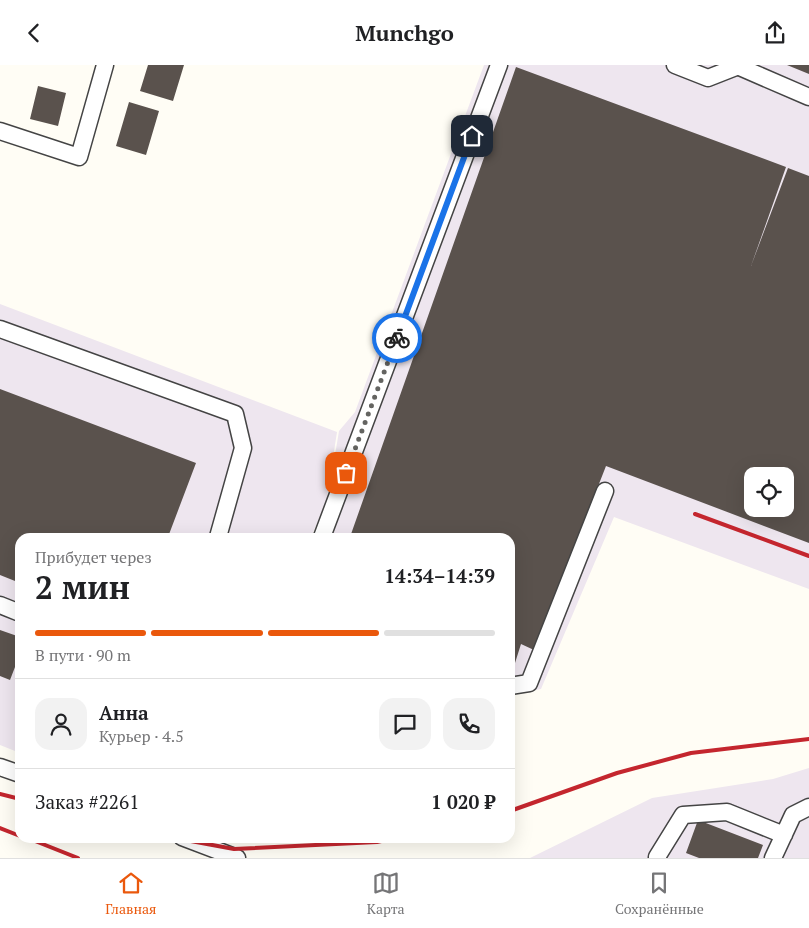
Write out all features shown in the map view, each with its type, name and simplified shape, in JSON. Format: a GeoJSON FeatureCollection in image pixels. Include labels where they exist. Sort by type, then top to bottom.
{"type":"FeatureCollection","features":[{"type":"Feature","properties":{"kind":"street"},"geometry":{"type":"LineString","coordinates":[[0,131],[79,157],[105,65]]}},
{"type":"Feature","properties":{"kind":"street"},"geometry":{"type":"LineString","coordinates":[[324,533],[500,65]]}},
{"type":"Feature","properties":{"kind":"street"},"geometry":{"type":"LineString","coordinates":[[675,65],[708,78],[736,66],[809,97]]}},
{"type":"Feature","properties":{"kind":"street"},"geometry":{"type":"LineString","coordinates":[[0,329],[235,414],[243,448],[219,533]]}},
{"type":"Feature","properties":{"kind":"street"},"geometry":{"type":"LineString","coordinates":[[515,686],[529,683],[605,491]]}},
{"type":"Feature","properties":{"kind":"street"},"geometry":{"type":"LineString","coordinates":[[0,605],[15,611]]}},
{"type":"Feature","properties":{"kind":"street"},"geometry":{"type":"LineString","coordinates":[[0,767],[15,772]]}},
{"type":"Feature","properties":{"kind":"street"},"geometry":{"type":"LineString","coordinates":[[773,858],[793,815],[809,807]]}},
{"type":"Feature","properties":{"kind":"street"},"geometry":{"type":"LineString","coordinates":[[657,858],[683,815],[727,812],[784,835]]}},
{"type":"Feature","properties":{"kind":"street"},"geometry":{"type":"LineString","coordinates":[[198,843],[237,858]]}},
{"type":"Feature","properties":{"kind":"shaded area"},"geometry":{"type":"Polygon","coordinates":[[[484,65],[809,65],[809,589],[614,517],[541,689],[515,694],[515,533],[315,533],[327,503],[339,431],[355,412],[484,65]]]}},
{"type":"Feature","properties":{"kind":"shaded area"},"geometry":{"type":"Polygon","coordinates":[[[0,304],[337,432],[326,503],[313,533],[15,533],[15,751],[0,745],[0,304]]]}},
{"type":"Feature","properties":{"kind":"shaded area"},"geometry":{"type":"Polygon","coordinates":[[[809,768],[809,858],[530,858],[652,798],[773,779],[809,768]]]}},
{"type":"Feature","properties":{"kind":"building"},"geometry":{"type":"Polygon","coordinates":[[[148,65],[184,65],[173,101],[140,91],[148,65]]]}},
{"type":"Feature","properties":{"kind":"building"},"geometry":{"type":"Polygon","coordinates":[[[787,65],[809,65],[809,74],[787,65]]]}},
{"type":"Feature","properties":{"kind":"building"},"geometry":{"type":"Polygon","coordinates":[[[516,67],[786,167],[751,266],[788,168],[809,176],[809,543],[606,466],[534,650],[521,644],[515,663],[515,533],[351,533],[516,67]]]}},
{"type":"Feature","properties":{"kind":"building"},"geometry":{"type":"Polygon","coordinates":[[[38,86],[66,93],[58,126],[30,119],[38,86]]]}},
{"type":"Feature","properties":{"kind":"building"},"geometry":{"type":"Polygon","coordinates":[[[129,102],[159,111],[146,155],[116,146],[129,102]]]}},
{"type":"Feature","properties":{"kind":"building"},"geometry":{"type":"Polygon","coordinates":[[[0,389],[196,463],[170,533],[15,533],[15,581],[0,575],[0,389]]]}},
{"type":"Feature","properties":{"kind":"building"},"geometry":{"type":"Polygon","coordinates":[[[0,630],[15,635],[15,667],[10,680],[0,676],[0,630]]]}},
{"type":"Feature","properties":{"kind":"building"},"geometry":{"type":"Polygon","coordinates":[[[698,820],[763,845],[758,858],[699,858],[686,853],[698,820]]]}},
{"type":"Feature","properties":{"kind":"railway"},"geometry":{"type":"LineString","coordinates":[[695,514],[809,556]]}},
{"type":"Feature","properties":{"kind":"railway"},"geometry":{"type":"LineString","coordinates":[[515,809],[617,773],[691,753],[809,739]]}},
{"type":"Feature","properties":{"kind":"railway"},"geometry":{"type":"LineString","coordinates":[[0,794],[15,798]]}},
{"type":"Feature","properties":{"kind":"railway"},"geometry":{"type":"LineString","coordinates":[[0,828],[15,834]]}},
{"type":"Feature","properties":{"kind":"railway"},"geometry":{"type":"LineString","coordinates":[[40,843],[78,858]]}},
{"type":"Feature","properties":{"kind":"railway"},"geometry":{"type":"LineString","coordinates":[[202,843],[234,849],[357,843]]}},
{"type":"Feature","properties":{"kind":"way so far"},"geometry":{"type":"LineString","coordinates":[[346,473],[397,338]]}},
{"type":"Feature","properties":{"kind":"route"},"geometry":{"type":"LineString","coordinates":[[397,338],[472,136]]}}]}
